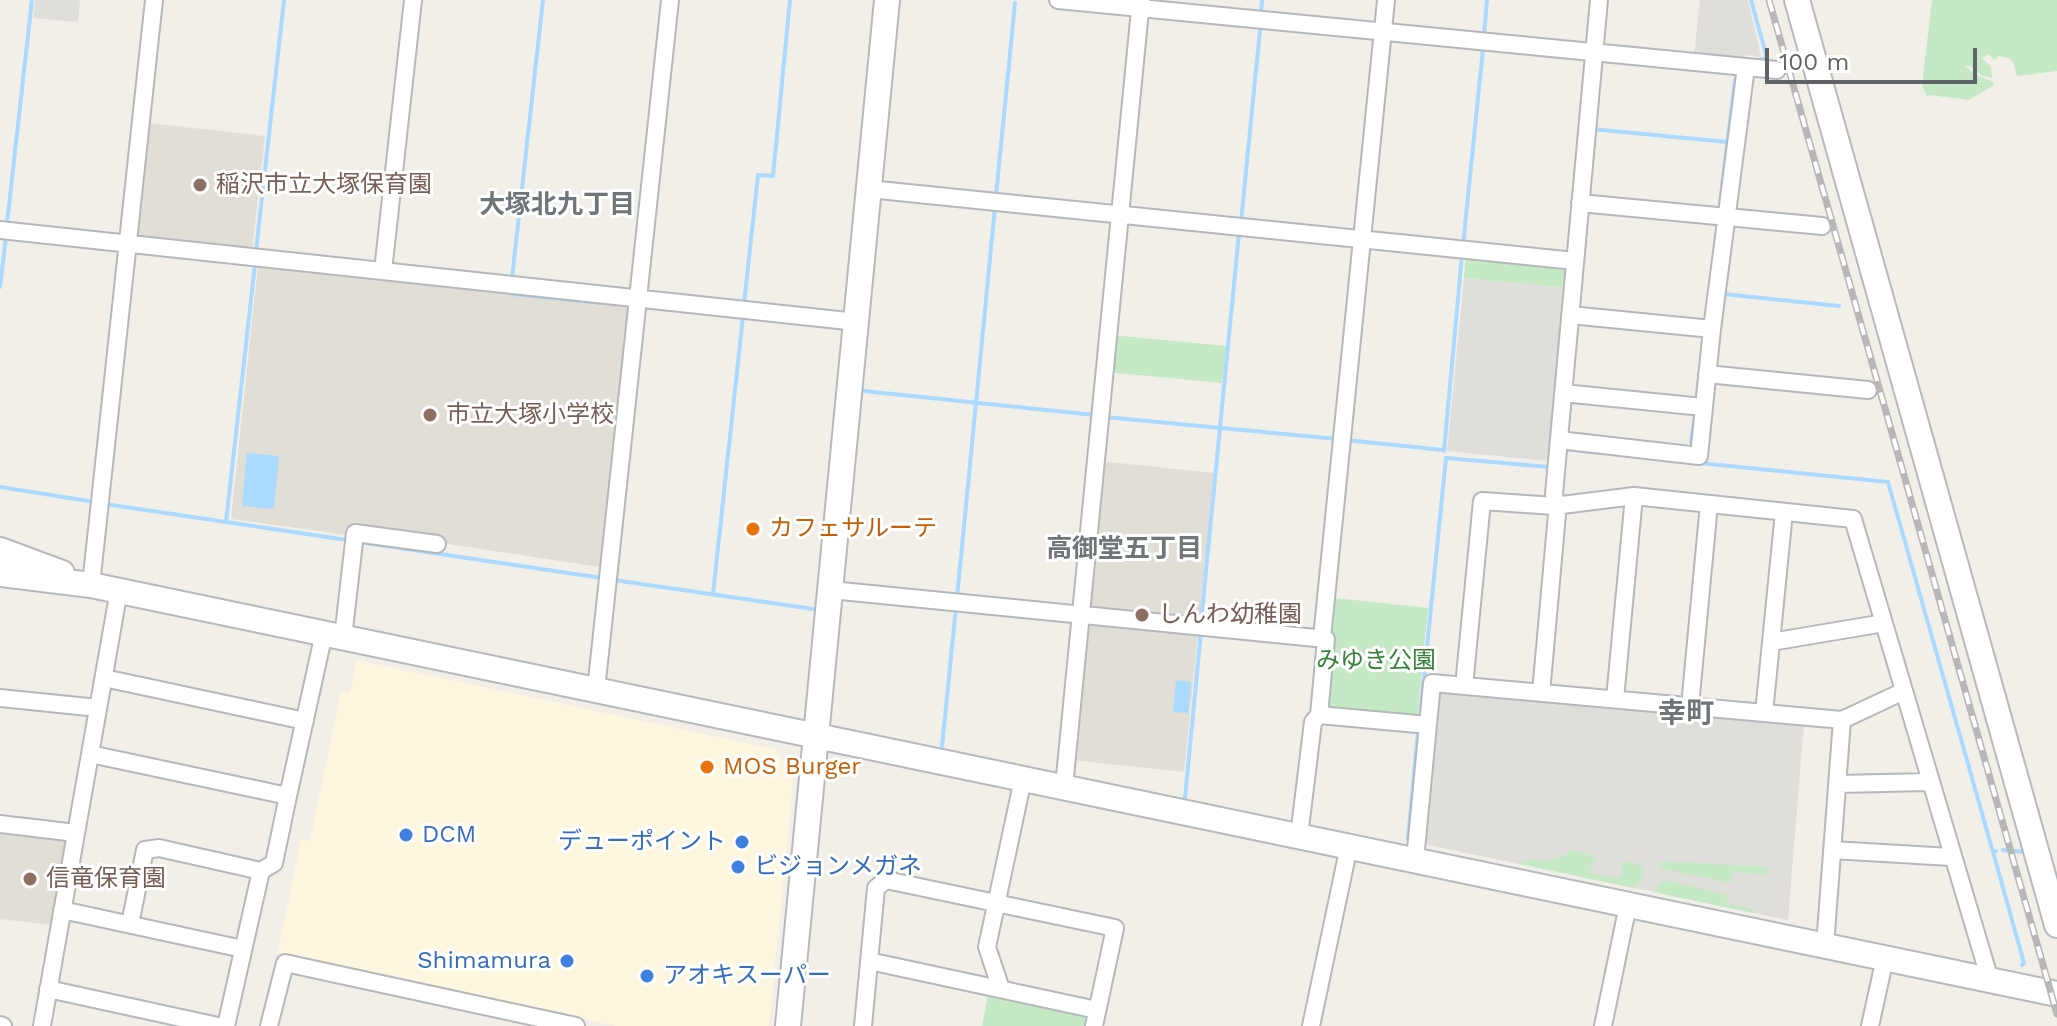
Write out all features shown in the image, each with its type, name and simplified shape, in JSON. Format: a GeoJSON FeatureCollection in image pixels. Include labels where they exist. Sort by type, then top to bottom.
{"type":"FeatureCollection","features":[{"type":"Feature","properties":{"kind":"street"},"geometry":{"type":"LineString","coordinates":[[91,585],[154,0]]}},
{"type":"Feature","properties":{"kind":"street"},"geometry":{"type":"LineString","coordinates":[[383,271],[413,0]]}},
{"type":"Feature","properties":{"kind":"street"},"geometry":{"type":"LineString","coordinates":[[596,690],[670,0]]}},
{"type":"Feature","properties":{"kind":"street"},"geometry":{"type":"LineString","coordinates":[[788,1026],[887,0]]}},
{"type":"Feature","properties":{"kind":"street"},"geometry":{"type":"LineString","coordinates":[[1058,0],[1141,4],[1383,32],[1777,70]]}},
{"type":"Feature","properties":{"kind":"street"},"geometry":{"type":"LineString","coordinates":[[1322,638],[1386,0]]}},
{"type":"Feature","properties":{"kind":"street"},"geometry":{"type":"LineString","coordinates":[[1541,693],[1557,514],[1554,506],[1559,440],[1599,0]]}},
{"type":"Feature","properties":{"kind":"street"},"geometry":{"type":"LineString","coordinates":[[1797,0],[2048,861],[2057,925]]}},
{"type":"Feature","properties":{"kind":"street"},"geometry":{"type":"LineString","coordinates":[[1064,787],[1141,4]]}},
{"type":"Feature","properties":{"kind":"street"},"geometry":{"type":"LineString","coordinates":[[1559,440],[1699,456],[1746,67]]}},
{"type":"Feature","properties":{"kind":"street"},"geometry":{"type":"LineString","coordinates":[[869,189],[1575,261]]}},
{"type":"Feature","properties":{"kind":"street"},"geometry":{"type":"LineString","coordinates":[[1580,203],[1822,226]]}},
{"type":"Feature","properties":{"kind":"street"},"geometry":{"type":"LineString","coordinates":[[0,230],[857,322]]}},
{"type":"Feature","properties":{"kind":"street"},"geometry":{"type":"LineString","coordinates":[[1570,315],[1712,329]]}},
{"type":"Feature","properties":{"kind":"street"},"geometry":{"type":"LineString","coordinates":[[1707,374],[1868,390]]}},
{"type":"Feature","properties":{"kind":"street"},"geometry":{"type":"LineString","coordinates":[[1563,393],[1703,407]]}},
{"type":"Feature","properties":{"kind":"street"},"geometry":{"type":"LineString","coordinates":[[1615,699],[1634,496]]}},
{"type":"Feature","properties":{"kind":"street"},"geometry":{"type":"LineString","coordinates":[[1464,686],[1482,501],[1554,506],[1634,496],[1853,519],[1990,980]]}},
{"type":"Feature","properties":{"kind":"street"},"geometry":{"type":"LineString","coordinates":[[1690,706],[1709,504]]}},
{"type":"Feature","properties":{"kind":"street"},"geometry":{"type":"LineString","coordinates":[[1764,713],[1784,512]]}},
{"type":"Feature","properties":{"kind":"street"},"geometry":{"type":"LineString","coordinates":[[130,924],[145,850],[159,848],[261,871],[274,863],[305,721],[333,636],[355,533],[437,544]]}},
{"type":"Feature","properties":{"kind":"street"},"geometry":{"type":"LineString","coordinates":[[0,550],[91,585]]}},
{"type":"Feature","properties":{"kind":"street"},"geometry":{"type":"LineString","coordinates":[[0,574],[119,590],[2057,994]]}},
{"type":"Feature","properties":{"kind":"street"},"geometry":{"type":"LineString","coordinates":[[42,1026],[119,590]]}},
{"type":"Feature","properties":{"kind":"street"},"geometry":{"type":"LineString","coordinates":[[831,590],[1326,639],[1319,715],[1313,722],[1299,836]]}},
{"type":"Feature","properties":{"kind":"street"},"geometry":{"type":"LineString","coordinates":[[1771,642],[1884,623]]}},
{"type":"Feature","properties":{"kind":"street"},"geometry":{"type":"LineString","coordinates":[[104,678],[305,721]]}},
{"type":"Feature","properties":{"kind":"street"},"geometry":{"type":"LineString","coordinates":[[1415,860],[1432,683],[1842,720],[1904,691]]}},
{"type":"Feature","properties":{"kind":"street"},"geometry":{"type":"LineString","coordinates":[[0,698],[98,708]]}},
{"type":"Feature","properties":{"kind":"street"},"geometry":{"type":"LineString","coordinates":[[1319,715],[1428,725]]}},
{"type":"Feature","properties":{"kind":"street"},"geometry":{"type":"LineString","coordinates":[[1825,946],[1842,720]]}},
{"type":"Feature","properties":{"kind":"street"},"geometry":{"type":"LineString","coordinates":[[90,754],[288,796]]}},
{"type":"Feature","properties":{"kind":"street"},"geometry":{"type":"LineString","coordinates":[[1001,989],[987,947],[1023,779]]}},
{"type":"Feature","properties":{"kind":"street"},"geometry":{"type":"LineString","coordinates":[[1837,784],[1930,782]]}},
{"type":"Feature","properties":{"kind":"street"},"geometry":{"type":"LineString","coordinates":[[0,824],[76,833]]}},
{"type":"Feature","properties":{"kind":"street"},"geometry":{"type":"LineString","coordinates":[[1311,1026],[1349,846]]}},
{"type":"Feature","properties":{"kind":"street"},"geometry":{"type":"LineString","coordinates":[[1832,850],[1951,857]]}},
{"type":"Feature","properties":{"kind":"street"},"geometry":{"type":"LineString","coordinates":[[226,1026],[261,871]]}},
{"type":"Feature","properties":{"kind":"street"},"geometry":{"type":"LineString","coordinates":[[863,1026],[869,961],[876,888],[886,880],[1115,928],[1096,1018],[1001,989],[869,961]]}},
{"type":"Feature","properties":{"kind":"street"},"geometry":{"type":"LineString","coordinates":[[1603,1026],[1628,905]]}},
{"type":"Feature","properties":{"kind":"street"},"geometry":{"type":"LineString","coordinates":[[62,910],[243,949]]}},
{"type":"Feature","properties":{"kind":"street"},"geometry":{"type":"LineString","coordinates":[[1870,1026],[1885,958]]}},
{"type":"Feature","properties":{"kind":"street"},"geometry":{"type":"LineString","coordinates":[[269,1026],[285,963],[576,1026]]}},
{"type":"Feature","properties":{"kind":"street"},"geometry":{"type":"LineString","coordinates":[[48,989],[218,1026]]}},
{"type":"Feature","properties":{"kind":"shaded area"},"geometry":{"type":"Polygon","coordinates":[[[35,0],[80,0],[78,22],[33,18],[35,0]]]}},
{"type":"Feature","properties":{"kind":"shaded area"},"geometry":{"type":"Polygon","coordinates":[[[1700,0],[1748,0],[1761,57],[1744,55],[1743,61],[1694,56],[1700,0]]]}},
{"type":"Feature","properties":{"kind":"shaded area","name":"稲沢市立大塚保育園"},"geometry":{"type":"Polygon","coordinates":[[[148,123],[265,136],[252,251],[140,240],[136,234],[148,123]]]}},
{"type":"Feature","properties":{"kind":"shaded area","name":"市立大塚小学校"},"geometry":{"type":"Polygon","coordinates":[[[258,265],[509,291],[509,294],[626,307],[600,567],[349,529],[348,535],[231,519],[258,265]]]}},
{"type":"Feature","properties":{"kind":"shaded area"},"geometry":{"type":"Polygon","coordinates":[[[1464,278],[1566,288],[1549,461],[1447,451],[1464,278]]]}},
{"type":"Feature","properties":{"kind":"shaded area","name":"しんわ幼稚園"},"geometry":{"type":"Polygon","coordinates":[[[1100,461],[1214,473],[1184,772],[1071,760],[1100,461]]]}},
{"type":"Feature","properties":{"kind":"shaded area"},"geometry":{"type":"Polygon","coordinates":[[[357,660],[774,749],[794,775],[769,1026],[616,1026],[278,952],[301,839],[310,841],[341,692],[350,693],[357,660]]]}},
{"type":"Feature","properties":{"kind":"shaded area"},"geometry":{"type":"Polygon","coordinates":[[[1438,689],[1804,723],[1788,920],[1423,844],[1438,689]]]}},
{"type":"Feature","properties":{"kind":"shaded area","name":"信竜保育園"},"geometry":{"type":"Polygon","coordinates":[[[0,829],[67,840],[52,925],[0,919],[0,829]]]}},
{"type":"Feature","properties":{"kind":"green space"},"geometry":{"type":"Polygon","coordinates":[[[1932,0],[2057,0],[2057,71],[2017,76],[2013,62],[2008,58],[1999,56],[1994,60],[1989,54],[1982,58],[1991,67],[1992,78],[1981,75],[1968,65],[1966,67],[1994,85],[1969,100],[1927,97],[1922,85],[1932,0]]]}},
{"type":"Feature","properties":{"kind":"green space"},"geometry":{"type":"Polygon","coordinates":[[[1466,252],[1570,266],[1568,288],[1464,278],[1466,252]]]}},
{"type":"Feature","properties":{"kind":"green space"},"geometry":{"type":"Polygon","coordinates":[[[1111,335],[1226,346],[1222,383],[1107,372],[1111,335]]]}},
{"type":"Feature","properties":{"kind":"green space","name":"みゆき公園"},"geometry":{"type":"Polygon","coordinates":[[[1335,598],[1428,608],[1417,721],[1324,713],[1335,598]]]}},
{"type":"Feature","properties":{"kind":"green space"},"geometry":{"type":"Polygon","coordinates":[[[1569,850],[1596,858],[1590,873],[1620,878],[1624,861],[1641,865],[1644,871],[1642,880],[1634,888],[1520,864],[1524,860],[1547,861],[1566,855],[1569,850]]]}},
{"type":"Feature","properties":{"kind":"green space"},"geometry":{"type":"Polygon","coordinates":[[[1661,861],[1768,867],[1764,874],[1732,872],[1731,883],[1662,869],[1661,861]]]}},
{"type":"Feature","properties":{"kind":"green space"},"geometry":{"type":"Polygon","coordinates":[[[1664,880],[1727,895],[1727,903],[1753,909],[1753,913],[1658,893],[1657,887],[1664,880]]]}},
{"type":"Feature","properties":{"kind":"green space"},"geometry":{"type":"Polygon","coordinates":[[[988,995],[1082,1014],[1086,1018],[1084,1026],[982,1026],[988,995]]]}},
{"type":"Feature","properties":{"kind":"water"},"geometry":{"type":"Polygon","coordinates":[[[247,453],[279,456],[274,509],[242,506],[247,453]]]}},
{"type":"Feature","properties":{"kind":"water"},"geometry":{"type":"Polygon","coordinates":[[[1176,680],[1191,682],[1188,713],[1173,712],[1176,680]]]}},
{"type":"Feature","properties":{"kind":"waterway"},"geometry":{"type":"LineString","coordinates":[[7,223],[32,0]]}},
{"type":"Feature","properties":{"kind":"waterway"},"geometry":{"type":"LineString","coordinates":[[256,251],[284,0]]}},
{"type":"Feature","properties":{"kind":"waterway"},"geometry":{"type":"LineString","coordinates":[[512,278],[543,0]]}},
{"type":"Feature","properties":{"kind":"waterway"},"geometry":{"type":"LineString","coordinates":[[744,304],[758,175],[773,176],[790,0]]}},
{"type":"Feature","properties":{"kind":"waterway"},"geometry":{"type":"LineString","coordinates":[[1261,14],[1262,0]]}},
{"type":"Feature","properties":{"kind":"waterway"},"geometry":{"type":"LineString","coordinates":[[1484,35],[1487,0]]}},
{"type":"Feature","properties":{"kind":"waterway"},"geometry":{"type":"LineString","coordinates":[[1751,0],[1767,58],[1759,60]]}},
{"type":"Feature","properties":{"kind":"waterway"},"geometry":{"type":"LineString","coordinates":[[996,196],[1015,3]]}},
{"type":"Feature","properties":{"kind":"waterway"},"geometry":{"type":"LineString","coordinates":[[1241,222],[1260,30]]}},
{"type":"Feature","properties":{"kind":"waterway"},"geometry":{"type":"LineString","coordinates":[[1463,245],[1483,49]]}},
{"type":"Feature","properties":{"kind":"waterway"},"geometry":{"type":"LineString","coordinates":[[1720,204],[1735,80]]}},
{"type":"Feature","properties":{"kind":"waterway"},"geometry":{"type":"LineString","coordinates":[[1592,129],[1727,142]]}},
{"type":"Feature","properties":{"kind":"waterway"},"geometry":{"type":"LineString","coordinates":[[957,598],[995,207]]}},
{"type":"Feature","properties":{"kind":"waterway"},"geometry":{"type":"LineString","coordinates":[[1201,622],[1239,233]]}},
{"type":"Feature","properties":{"kind":"waterway"},"geometry":{"type":"LineString","coordinates":[[0,287],[6,237]]}},
{"type":"Feature","properties":{"kind":"waterway"},"geometry":{"type":"LineString","coordinates":[[1444,451],[1462,255]]}},
{"type":"Feature","properties":{"kind":"waterway"},"geometry":{"type":"LineString","coordinates":[[226,522],[255,264]]}},
{"type":"Feature","properties":{"kind":"waterway"},"geometry":{"type":"LineString","coordinates":[[513,294],[602,303]]}},
{"type":"Feature","properties":{"kind":"waterway"},"geometry":{"type":"LineString","coordinates":[[1723,294],[1839,306]]}},
{"type":"Feature","properties":{"kind":"waterway"},"geometry":{"type":"LineString","coordinates":[[713,594],[743,316]]}},
{"type":"Feature","properties":{"kind":"waterway"},"geometry":{"type":"LineString","coordinates":[[1697,394],[1700,371]]}},
{"type":"Feature","properties":{"kind":"waterway"},"geometry":{"type":"LineString","coordinates":[[864,391],[1094,415]]}},
{"type":"Feature","properties":{"kind":"waterway"},"geometry":{"type":"LineString","coordinates":[[1105,417],[1337,439]]}},
{"type":"Feature","properties":{"kind":"waterway"},"geometry":{"type":"LineString","coordinates":[[1691,442],[1694,421]]}},
{"type":"Feature","properties":{"kind":"waterway"},"geometry":{"type":"LineString","coordinates":[[1346,440],[1443,450]]}},
{"type":"Feature","properties":{"kind":"waterway"},"geometry":{"type":"LineString","coordinates":[[1567,449],[1599,453]]}},
{"type":"Feature","properties":{"kind":"waterway"},"geometry":{"type":"LineString","coordinates":[[1420,717],[1446,458],[1549,467]]}},
{"type":"Feature","properties":{"kind":"waterway"},"geometry":{"type":"LineString","coordinates":[[1700,463],[1888,482],[1993,852]]}},
{"type":"Feature","properties":{"kind":"waterway"},"geometry":{"type":"LineString","coordinates":[[0,487],[95,502]]}},
{"type":"Feature","properties":{"kind":"waterway"},"geometry":{"type":"LineString","coordinates":[[105,504],[347,540]]}},
{"type":"Feature","properties":{"kind":"waterway"},"geometry":{"type":"LineString","coordinates":[[359,542],[602,578]]}},
{"type":"Feature","properties":{"kind":"waterway"},"geometry":{"type":"LineString","coordinates":[[614,580],[813,609]]}},
{"type":"Feature","properties":{"kind":"waterway"},"geometry":{"type":"LineString","coordinates":[[942,747],[956,607]]}},
{"type":"Feature","properties":{"kind":"waterway"},"geometry":{"type":"LineString","coordinates":[[1185,798],[1201,631]]}},
{"type":"Feature","properties":{"kind":"waterway"},"geometry":{"type":"LineString","coordinates":[[1408,839],[1418,731]]}},
{"type":"Feature","properties":{"kind":"waterway"},"geometry":{"type":"LineString","coordinates":[[2003,850],[2025,852]]}},
{"type":"Feature","properties":{"kind":"waterway"},"geometry":{"type":"LineString","coordinates":[[1996,851],[1993,852],[2024,963],[2022,965]]}},
{"type":"Feature","properties":{"kind":"railway"},"geometry":{"type":"LineString","coordinates":[[1769,0],[2057,1014]]}},
{"type":"Feature","properties":{"kind":"place","name":"稲沢市立大塚保育園"},"geometry":{"type":"Point","coordinates":[200,185]}},
{"type":"Feature","properties":{"kind":"place","name":"市立大塚小学校"},"geometry":{"type":"Point","coordinates":[430,415]}},
{"type":"Feature","properties":{"kind":"place","name":"カフェサルーテ"},"geometry":{"type":"Point","coordinates":[753,529]}},
{"type":"Feature","properties":{"kind":"place","name":"しんわ幼稚園"},"geometry":{"type":"Point","coordinates":[1142,615]}},
{"type":"Feature","properties":{"kind":"place","name":"MOS Burger"},"geometry":{"type":"Point","coordinates":[707,767]}},
{"type":"Feature","properties":{"kind":"place","name":"DCM"},"geometry":{"type":"Point","coordinates":[406,835]}},
{"type":"Feature","properties":{"kind":"place","name":"デューポイント"},"geometry":{"type":"Point","coordinates":[742,842]}},
{"type":"Feature","properties":{"kind":"place","name":"ビジョンメガネ"},"geometry":{"type":"Point","coordinates":[738,867]}},
{"type":"Feature","properties":{"kind":"place","name":"信竜保育園"},"geometry":{"type":"Point","coordinates":[30,879]}},
{"type":"Feature","properties":{"kind":"place","name":"Shimamura"},"geometry":{"type":"Point","coordinates":[567,961]}},
{"type":"Feature","properties":{"kind":"place","name":"アオキスーパー"},"geometry":{"type":"Point","coordinates":[647,976]}},
{"type":"Feature","properties":{"kind":"district","name":"大塚北九丁目"},"geometry":{"type":"Point","coordinates":[557,205]}},
{"type":"Feature","properties":{"kind":"district","name":"高御堂五丁目"},"geometry":{"type":"Point","coordinates":[1124,549]}},
{"type":"Feature","properties":{"kind":"district","name":"幸町"},"geometry":{"type":"Point","coordinates":[1686,714]}}]}
